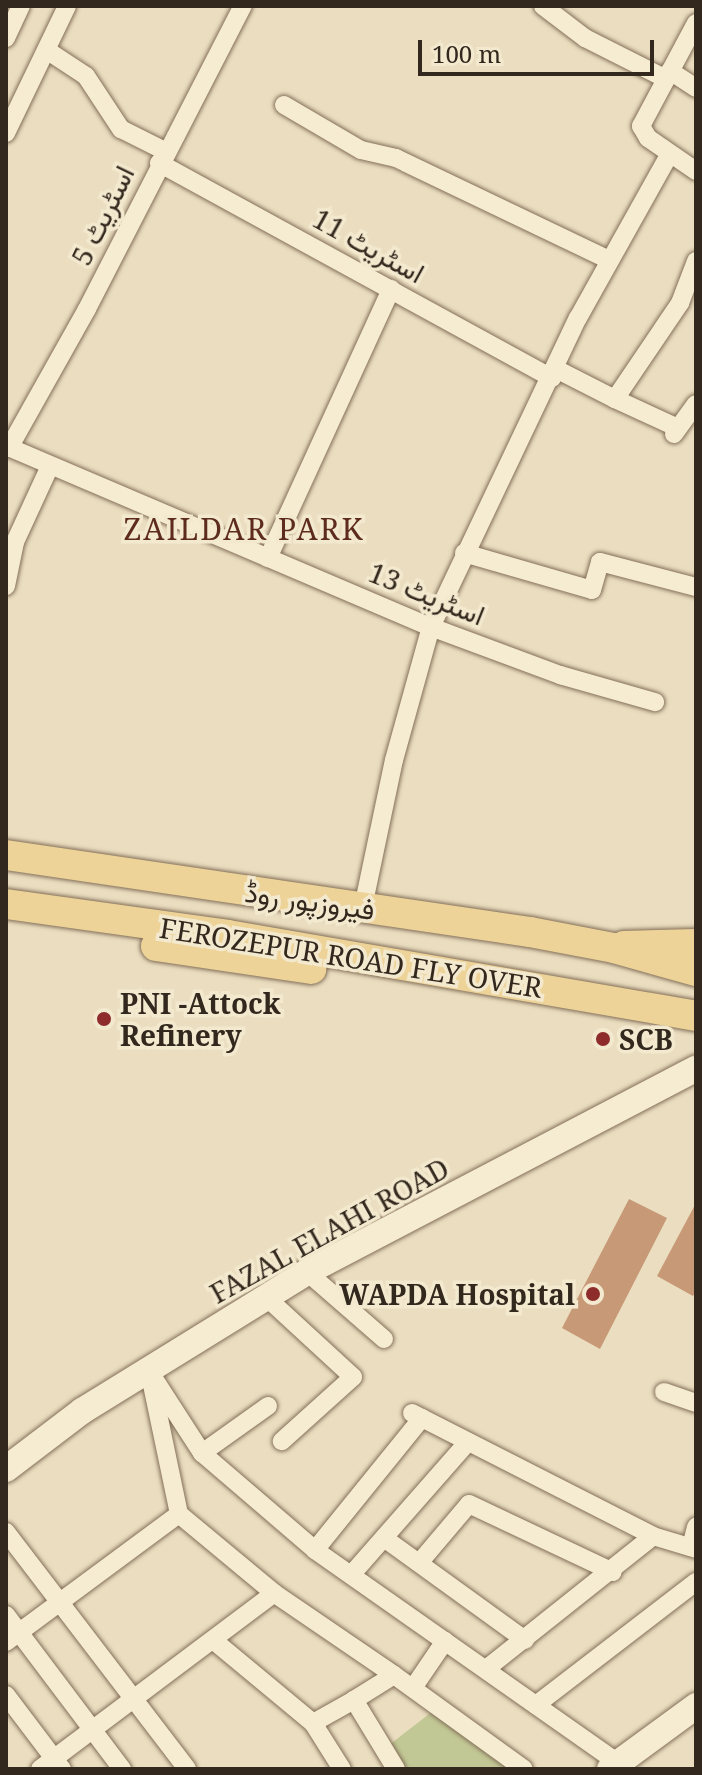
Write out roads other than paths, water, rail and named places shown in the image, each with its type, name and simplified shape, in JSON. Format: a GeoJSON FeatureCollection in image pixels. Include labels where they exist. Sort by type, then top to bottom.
{"type":"FeatureCollection","features":[{"type":"Feature","properties":{"kind":"main road","name":"فیروزپور روڈ"},"geometry":{"type":"LineString","coordinates":[[6,855],[363,907],[614,948],[685,970]]}},
{"type":"Feature","properties":{"kind":"main road","name":"FEROZEPUR ROAD FLY OVER"},"geometry":{"type":"LineString","coordinates":[[6,904],[258,939],[696,1016]]}},
{"type":"Feature","properties":{"kind":"main road"},"geometry":{"type":"LineString","coordinates":[[6,925],[696,1029]]}},
{"type":"Feature","properties":{"kind":"main road","name":"فیروزپور روڈ"},"geometry":{"type":"LineString","coordinates":[[614,948],[696,944]]}},
{"type":"Feature","properties":{"kind":"street"},"geometry":{"type":"LineString","coordinates":[[6,38],[21,6]]}},
{"type":"Feature","properties":{"kind":"street"},"geometry":{"type":"LineString","coordinates":[[6,133],[67,6]]}},
{"type":"Feature","properties":{"kind":"street","name":"اسٹریٹ 5"},"geometry":{"type":"LineString","coordinates":[[7,447],[243,6]]}},
{"type":"Feature","properties":{"kind":"street"},"geometry":{"type":"LineString","coordinates":[[543,6],[585,38],[696,88]]}},
{"type":"Feature","properties":{"kind":"street"},"geometry":{"type":"LineString","coordinates":[[696,23],[641,126],[669,155],[696,171]]}},
{"type":"Feature","properties":{"kind":"street","name":"اسٹریٹ 11"},"geometry":{"type":"LineString","coordinates":[[48,51],[86,76],[121,129],[162,157],[391,289],[554,374],[615,399],[676,431],[696,404]]}},
{"type":"Feature","properties":{"kind":"street"},"geometry":{"type":"LineString","coordinates":[[284,105],[361,150],[396,158],[609,260]]}},
{"type":"Feature","properties":{"kind":"street"},"geometry":{"type":"LineString","coordinates":[[363,907],[394,760],[431,627],[464,553],[609,260],[669,155]]}},
{"type":"Feature","properties":{"kind":"street"},"geometry":{"type":"LineString","coordinates":[[615,399],[680,303],[696,261]]}},
{"type":"Feature","properties":{"kind":"street"},"geometry":{"type":"LineString","coordinates":[[268,558],[391,289]]}},
{"type":"Feature","properties":{"kind":"street","name":"اسٹریٹ 13"},"geometry":{"type":"LineString","coordinates":[[7,447],[431,627],[560,675],[655,702]]}},
{"type":"Feature","properties":{"kind":"street"},"geometry":{"type":"LineString","coordinates":[[6,586],[15,542],[50,466]]}},
{"type":"Feature","properties":{"kind":"street"},"geometry":{"type":"LineString","coordinates":[[464,553],[592,590],[600,562],[696,587]]}},
{"type":"Feature","properties":{"kind":"street","name":"FAZAL ELAHI ROAD"},"geometry":{"type":"LineString","coordinates":[[6,1469],[82,1411],[307,1272],[696,1069]]}},
{"type":"Feature","properties":{"kind":"street"},"geometry":{"type":"LineString","coordinates":[[307,1272],[384,1339]]}},
{"type":"Feature","properties":{"kind":"street"},"geometry":{"type":"LineString","coordinates":[[266,1297],[353,1377],[282,1441]]}},
{"type":"Feature","properties":{"kind":"street"},"geometry":{"type":"LineString","coordinates":[[149,1371],[202,1453],[315,1550],[536,1705],[614,1766],[696,1706]]}},
{"type":"Feature","properties":{"kind":"street"},"geometry":{"type":"LineString","coordinates":[[149,1371],[179,1514],[274,1593],[524,1769]]}},
{"type":"Feature","properties":{"kind":"street"},"geometry":{"type":"LineString","coordinates":[[664,1392],[696,1403]]}},
{"type":"Feature","properties":{"kind":"street"},"geometry":{"type":"LineString","coordinates":[[202,1453],[268,1406]]}},
{"type":"Feature","properties":{"kind":"street"},"geometry":{"type":"LineString","coordinates":[[315,1550],[417,1416],[653,1536],[694,1548],[696,1527]]}},
{"type":"Feature","properties":{"kind":"street"},"geometry":{"type":"LineString","coordinates":[[351,1575],[468,1442]]}},
{"type":"Feature","properties":{"kind":"street"},"geometry":{"type":"LineString","coordinates":[[419,1563],[469,1504],[613,1572]]}},
{"type":"Feature","properties":{"kind":"street"},"geometry":{"type":"LineString","coordinates":[[13,1637],[179,1514]]}},
{"type":"Feature","properties":{"kind":"street"},"geometry":{"type":"LineString","coordinates":[[6,1532],[187,1769]]}},
{"type":"Feature","properties":{"kind":"street"},"geometry":{"type":"LineString","coordinates":[[486,1669],[613,1572],[653,1536]]}},
{"type":"Feature","properties":{"kind":"street"},"geometry":{"type":"LineString","coordinates":[[384,1538],[525,1640]]}},
{"type":"Feature","properties":{"kind":"street"},"geometry":{"type":"LineString","coordinates":[[536,1705],[696,1582]]}},
{"type":"Feature","properties":{"kind":"street"},"geometry":{"type":"LineString","coordinates":[[6,1695],[52,1765],[274,1593]]}},
{"type":"Feature","properties":{"kind":"street"},"geometry":{"type":"LineString","coordinates":[[6,1615],[13,1637],[122,1769]]}},
{"type":"Feature","properties":{"kind":"street"},"geometry":{"type":"LineString","coordinates":[[213,1640],[313,1723],[334,1766]]}},
{"type":"Feature","properties":{"kind":"street"},"geometry":{"type":"LineString","coordinates":[[413,1688],[445,1641]]}},
{"type":"Feature","properties":{"kind":"street"},"geometry":{"type":"LineString","coordinates":[[313,1723],[394,1675]]}},
{"type":"Feature","properties":{"kind":"street"},"geometry":{"type":"LineString","coordinates":[[354,1700],[396,1769]]}},
{"type":"Feature","properties":{"kind":"place","name":"PNI -Attock Refinery"},"geometry":{"type":"Point","coordinates":[104,1019]}},
{"type":"Feature","properties":{"kind":"place","name":"SCB"},"geometry":{"type":"Point","coordinates":[603,1039]}},
{"type":"Feature","properties":{"kind":"place","name":"WAPDA Hospital"},"geometry":{"type":"Point","coordinates":[593,1294]}},
{"type":"Feature","properties":{"kind":"district","name":"ZAILDAR PARK"},"geometry":{"type":"Point","coordinates":[244,529]}}]}
